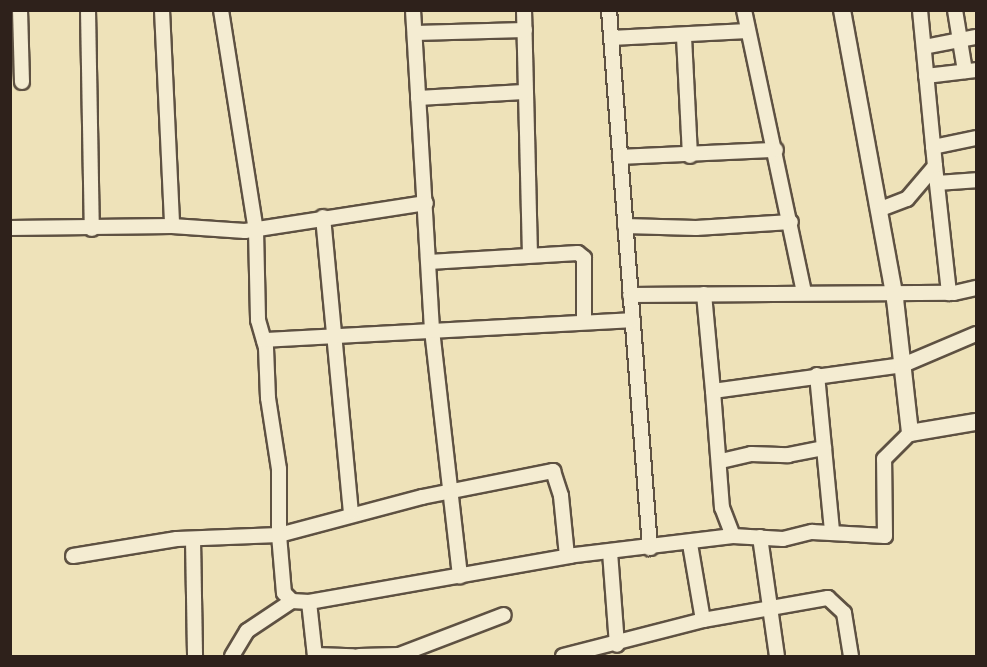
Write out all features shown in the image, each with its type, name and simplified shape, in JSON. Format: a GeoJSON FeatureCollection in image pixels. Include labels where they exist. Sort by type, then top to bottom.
{"type":"FeatureCollection","features":[{"type":"Feature","properties":{"kind":"street"},"geometry":{"type":"LineString","coordinates":[[20,10],[22,82]]}},
{"type":"Feature","properties":{"kind":"street"},"geometry":{"type":"LineString","coordinates":[[88,10],[92,229]]}},
{"type":"Feature","properties":{"kind":"street"},"geometry":{"type":"LineString","coordinates":[[162,10],[172,226]]}},
{"type":"Feature","properties":{"kind":"street"},"geometry":{"type":"LineString","coordinates":[[221,10],[256,230],[258,320],[264,340],[279,469],[282,585],[292,601]]}},
{"type":"Feature","properties":{"kind":"street"},"geometry":{"type":"LineString","coordinates":[[413,10],[432,330],[460,576]]}},
{"type":"Feature","properties":{"kind":"street"},"geometry":{"type":"LineString","coordinates":[[524,10],[530,254]]}},
{"type":"Feature","properties":{"kind":"street"},"geometry":{"type":"LineString","coordinates":[[609,10],[650,548]]}},
{"type":"Feature","properties":{"kind":"street"},"geometry":{"type":"LineString","coordinates":[[744,10],[776,150],[804,293]]}},
{"type":"Feature","properties":{"kind":"street"},"geometry":{"type":"LineString","coordinates":[[842,10],[894,292],[910,433]]}},
{"type":"Feature","properties":{"kind":"street"},"geometry":{"type":"LineString","coordinates":[[920,10],[949,293]]}},
{"type":"Feature","properties":{"kind":"street"},"geometry":{"type":"LineString","coordinates":[[926,76],[971,71],[959,41],[955,10]]}},
{"type":"Feature","properties":{"kind":"street"},"geometry":{"type":"LineString","coordinates":[[415,33],[525,30]]}},
{"type":"Feature","properties":{"kind":"street"},"geometry":{"type":"LineString","coordinates":[[611,39],[684,37],[748,31]]}},
{"type":"Feature","properties":{"kind":"street"},"geometry":{"type":"LineString","coordinates":[[684,37],[690,156]]}},
{"type":"Feature","properties":{"kind":"street"},"geometry":{"type":"LineString","coordinates":[[924,47],[976,37]]}},
{"type":"Feature","properties":{"kind":"street"},"geometry":{"type":"LineString","coordinates":[[418,98],[525,92]]}},
{"type":"Feature","properties":{"kind":"street"},"geometry":{"type":"LineString","coordinates":[[933,147],[976,138]]}},
{"type":"Feature","properties":{"kind":"street"},"geometry":{"type":"LineString","coordinates":[[620,157],[690,156],[776,150]]}},
{"type":"Feature","properties":{"kind":"street"},"geometry":{"type":"LineString","coordinates":[[878,210],[907,199],[935,166]]}},
{"type":"Feature","properties":{"kind":"street"},"geometry":{"type":"LineString","coordinates":[[937,183],[976,180]]}},
{"type":"Feature","properties":{"kind":"street"},"geometry":{"type":"LineString","coordinates":[[10,228],[92,229],[172,226],[256,230],[303,224],[323,217],[426,203]]}},
{"type":"Feature","properties":{"kind":"street"},"geometry":{"type":"LineString","coordinates":[[323,217],[351,513]]}},
{"type":"Feature","properties":{"kind":"street"},"geometry":{"type":"LineString","coordinates":[[625,226],[696,228],[791,222]]}},
{"type":"Feature","properties":{"kind":"street"},"geometry":{"type":"LineString","coordinates":[[429,262],[574,251],[581,254],[584,322]]}},
{"type":"Feature","properties":{"kind":"street"},"geometry":{"type":"LineString","coordinates":[[630,295],[949,293],[976,288]]}},
{"type":"Feature","properties":{"kind":"street"},"geometry":{"type":"LineString","coordinates":[[704,294],[721,461],[722,508],[733,536]]}},
{"type":"Feature","properties":{"kind":"street"},"geometry":{"type":"LineString","coordinates":[[264,340],[334,334],[632,320]]}},
{"type":"Feature","properties":{"kind":"street"},"geometry":{"type":"LineString","coordinates":[[713,391],[903,364],[976,334]]}},
{"type":"Feature","properties":{"kind":"street"},"geometry":{"type":"LineString","coordinates":[[818,375],[832,532]]}},
{"type":"Feature","properties":{"kind":"street"},"geometry":{"type":"LineString","coordinates":[[232,657],[247,631],[292,601],[309,602],[571,556],[690,544],[733,536],[760,537],[832,532],[885,536],[884,459],[910,433],[976,422]]}},
{"type":"Feature","properties":{"kind":"street"},"geometry":{"type":"LineString","coordinates":[[721,461],[824,448]]}},
{"type":"Feature","properties":{"kind":"street"},"geometry":{"type":"LineString","coordinates":[[73,556],[123,545],[193,538],[279,535],[351,513],[553,471],[561,496],[567,556],[571,556]]}},
{"type":"Feature","properties":{"kind":"street"},"geometry":{"type":"LineString","coordinates":[[760,537],[777,657]]}},
{"type":"Feature","properties":{"kind":"street"},"geometry":{"type":"LineString","coordinates":[[193,538],[195,657]]}},
{"type":"Feature","properties":{"kind":"street"},"geometry":{"type":"LineString","coordinates":[[690,544],[703,621]]}},
{"type":"Feature","properties":{"kind":"street"},"geometry":{"type":"LineString","coordinates":[[610,552],[617,645]]}},
{"type":"Feature","properties":{"kind":"street"},"geometry":{"type":"LineString","coordinates":[[563,657],[617,645],[703,621],[833,600],[844,613],[851,657]]}},
{"type":"Feature","properties":{"kind":"street"},"geometry":{"type":"LineString","coordinates":[[309,602],[315,656],[353,657]]}},
{"type":"Feature","properties":{"kind":"street"},"geometry":{"type":"LineString","coordinates":[[359,657],[399,655],[504,615]]}}]}
